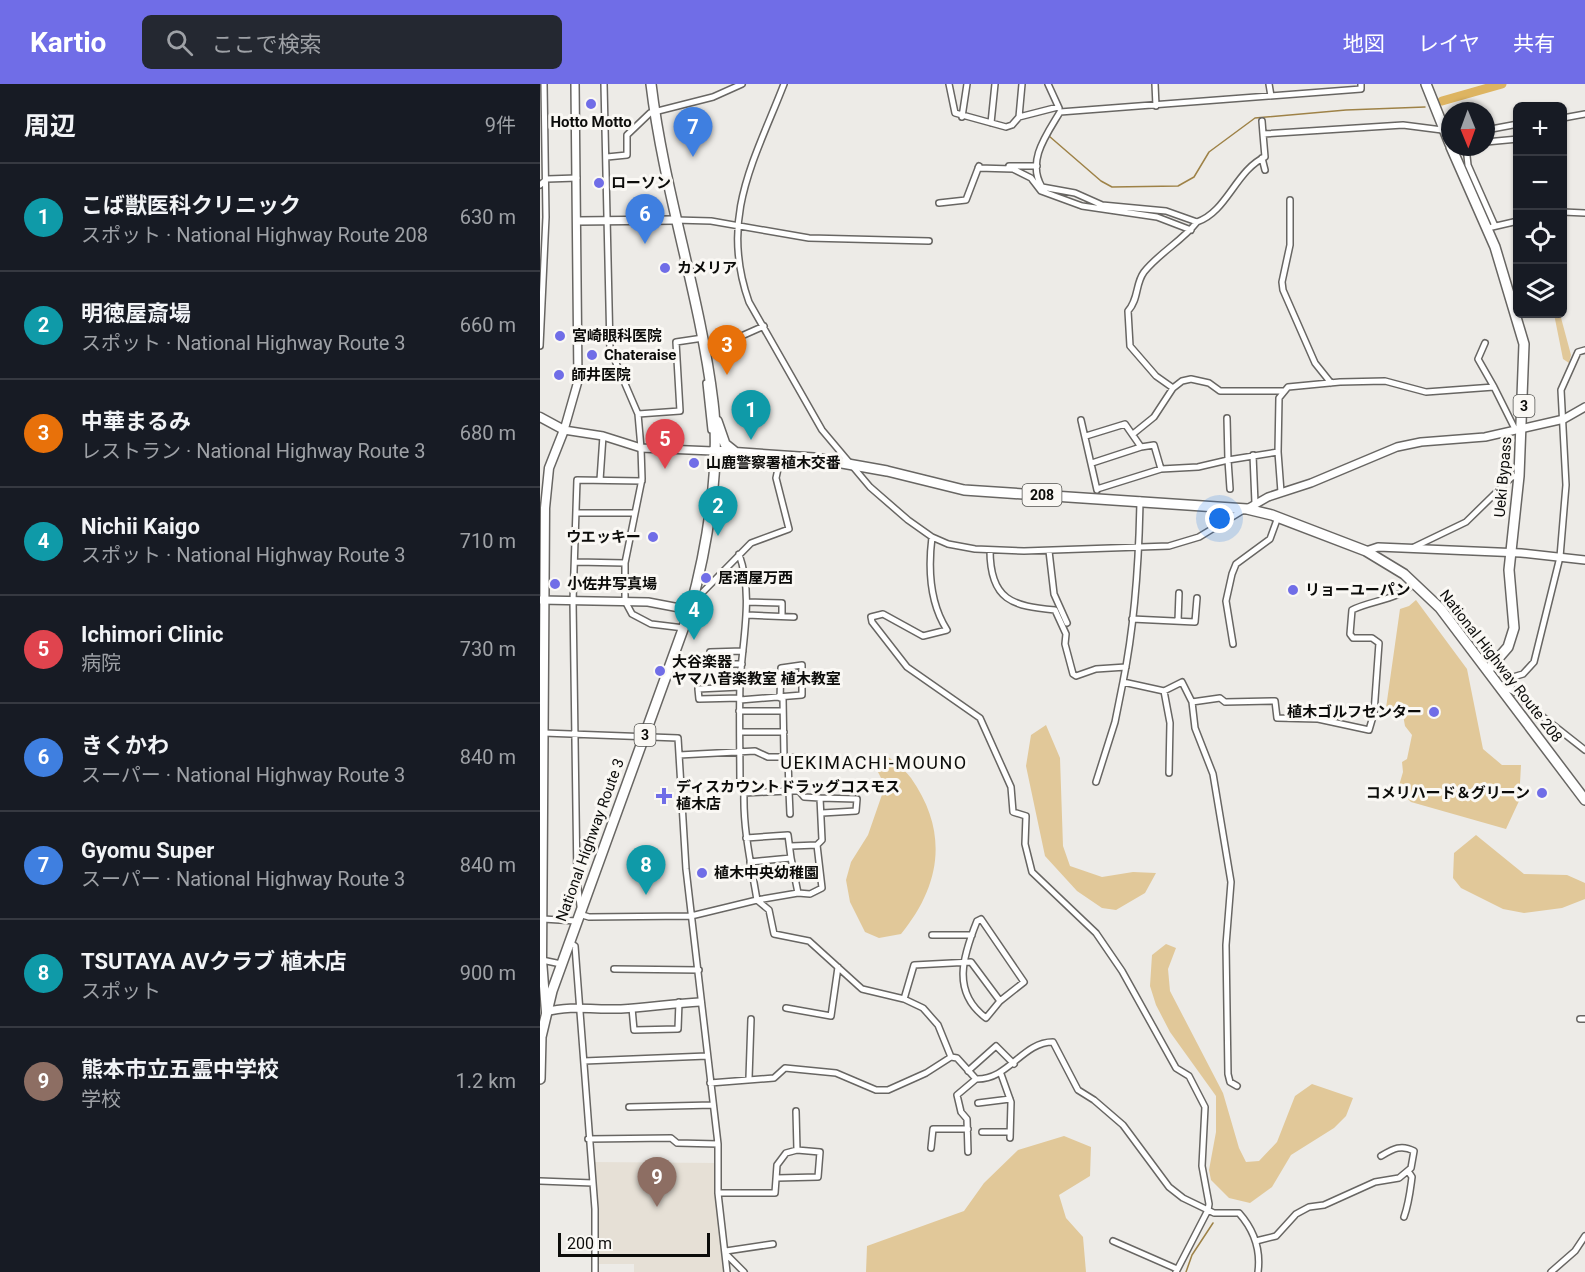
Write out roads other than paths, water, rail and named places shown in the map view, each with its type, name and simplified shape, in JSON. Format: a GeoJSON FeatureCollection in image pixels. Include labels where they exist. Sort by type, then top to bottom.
{"type":"FeatureCollection","features":[{"type":"Feature","properties":{"kind":"highway","name":"National Highway Route 3"},"geometry":{"type":"LineString","coordinates":[[540,1079],[541,1037],[546,1012],[568,941],[684,628],[703,556],[713,451],[714,404],[675,220],[654,112],[651,84]]}},
{"type":"Feature","properties":{"kind":"highway","name":"Ueki Bypass"},"geometry":{"type":"LineString","coordinates":[[1426,84],[1441,120]]}},
{"type":"Feature","properties":{"kind":"highway","name":"Ueki Bypass"},"geometry":{"type":"LineString","coordinates":[[1457,156],[1491,227],[1524,344],[1518,429],[1519,476],[1510,553],[1514,628],[1508,646],[1488,670]]}},
{"type":"Feature","properties":{"kind":"highway"},"geometry":{"type":"LineString","coordinates":[[714,404],[721,436],[736,453]]}},
{"type":"Feature","properties":{"kind":"highway","name":"National Highway Route 208"},"geometry":{"type":"LineString","coordinates":[[713,451],[850,464],[950,488],[1097,494],[1140,501],[1251,506],[1366,551],[1414,582],[1440,608],[1585,800]]}},
{"type":"Feature","properties":{"kind":"main road"},"geometry":{"type":"LineString","coordinates":[[540,417],[564,430],[549,468],[543,508],[542,960],[546,1012]]}},
{"type":"Feature","properties":{"kind":"street"},"geometry":{"type":"LineString","coordinates":[[540,346],[547,179],[544,84]]}},
{"type":"Feature","properties":{"kind":"street"},"geometry":{"type":"LineString","coordinates":[[575,84],[578,381],[564,430],[603,436],[641,448],[713,451],[703,358],[699,341],[701,340]]}},
{"type":"Feature","properties":{"kind":"street"},"geometry":{"type":"LineString","coordinates":[[604,84],[610,349],[638,414],[641,448],[642,481],[625,563],[625,602],[632,614],[651,624],[684,628]]}},
{"type":"Feature","properties":{"kind":"street"},"geometry":{"type":"LineString","coordinates":[[607,157],[627,155],[627,135],[654,112],[713,97],[742,84]]}},
{"type":"Feature","properties":{"kind":"street"},"geometry":{"type":"LineString","coordinates":[[784,84],[748,168],[737,225],[737,250],[742,282],[749,302],[816,420],[850,464],[870,487],[932,537],[948,544],[990,550],[1049,551],[1169,546],[1199,537],[1251,506],[1281,492],[1397,447],[1430,441],[1473,439],[1564,419],[1585,407]]}},
{"type":"Feature","properties":{"kind":"street"},"geometry":{"type":"LineString","coordinates":[[949,84],[955,113],[962,117],[1012,126],[1019,117],[1022,84]]}},
{"type":"Feature","properties":{"kind":"street"},"geometry":{"type":"LineString","coordinates":[[962,117],[967,84]]}},
{"type":"Feature","properties":{"kind":"street"},"geometry":{"type":"LineString","coordinates":[[991,123],[994,84]]}},
{"type":"Feature","properties":{"kind":"street"},"geometry":{"type":"LineString","coordinates":[[1048,84],[1059,109],[1038,152],[1038,182],[1042,188],[1075,193],[1102,205],[1166,211],[1197,222]]}},
{"type":"Feature","properties":{"kind":"street"},"geometry":{"type":"LineString","coordinates":[[1155,84],[1156,106]]}},
{"type":"Feature","properties":{"kind":"street"},"geometry":{"type":"LineString","coordinates":[[1269,84],[1271,96]]}},
{"type":"Feature","properties":{"kind":"street"},"geometry":{"type":"LineString","coordinates":[[1019,117],[1059,109],[1156,106],[1361,89],[1361,84]]}},
{"type":"Feature","properties":{"kind":"street"},"geometry":{"type":"LineString","coordinates":[[1567,117],[1585,114]]}},
{"type":"Feature","properties":{"kind":"street"},"geometry":{"type":"LineString","coordinates":[[1173,388],[1156,376],[1130,346],[1128,311],[1136,303],[1143,273],[1221,202],[1234,184],[1265,157],[1262,121]]}},
{"type":"Feature","properties":{"kind":"street"},"geometry":{"type":"LineString","coordinates":[[1263,134],[1403,125],[1441,137]]}},
{"type":"Feature","properties":{"kind":"street"},"geometry":{"type":"LineString","coordinates":[[1495,128],[1513,125]]}},
{"type":"Feature","properties":{"kind":"street"},"geometry":{"type":"LineString","coordinates":[[1495,141],[1513,139]]}},
{"type":"Feature","properties":{"kind":"street"},"geometry":{"type":"LineString","coordinates":[[1467,156],[1468,165],[1491,227],[1513,222]]}},
{"type":"Feature","properties":{"kind":"street"},"geometry":{"type":"LineString","coordinates":[[1262,158],[1265,170]]}},
{"type":"Feature","properties":{"kind":"street"},"geometry":{"type":"LineString","coordinates":[[939,203],[966,200],[980,165],[1037,166]]}},
{"type":"Feature","properties":{"kind":"street"},"geometry":{"type":"LineString","coordinates":[[978,168],[1013,170],[1031,178],[1041,191],[1082,206],[1157,216],[1191,230]]}},
{"type":"Feature","properties":{"kind":"street"},"geometry":{"type":"LineString","coordinates":[[540,185],[547,179],[577,178]]}},
{"type":"Feature","properties":{"kind":"street"},"geometry":{"type":"LineString","coordinates":[[1290,200],[1290,245],[1282,282],[1283,290],[1315,363],[1331,383]]}},
{"type":"Feature","properties":{"kind":"street"},"geometry":{"type":"LineString","coordinates":[[1567,212],[1585,213]]}},
{"type":"Feature","properties":{"kind":"street"},"geometry":{"type":"LineString","coordinates":[[578,221],[675,220],[737,225],[810,238],[928,241]]}},
{"type":"Feature","properties":{"kind":"street"},"geometry":{"type":"LineString","coordinates":[[638,414],[680,411],[676,342],[737,338],[764,326]]}},
{"type":"Feature","properties":{"kind":"street"},"geometry":{"type":"LineString","coordinates":[[1485,343],[1478,359],[1518,429]]}},
{"type":"Feature","properties":{"kind":"street"},"geometry":{"type":"LineString","coordinates":[[1511,688],[1513,677],[1523,674],[1534,662],[1560,557],[1566,485],[1561,390],[1578,352],[1585,350]]}},
{"type":"Feature","properties":{"kind":"street"},"geometry":{"type":"LineString","coordinates":[[1133,434],[1154,417],[1173,388],[1182,381],[1191,379],[1209,383],[1220,391],[1284,391]]}},
{"type":"Feature","properties":{"kind":"street"},"geometry":{"type":"LineString","coordinates":[[1281,492],[1278,452],[1279,398],[1288,387],[1385,381],[1434,392],[1494,387]]}},
{"type":"Feature","properties":{"kind":"street"},"geometry":{"type":"LineString","coordinates":[[1227,418],[1230,489]]}},
{"type":"Feature","properties":{"kind":"street"},"geometry":{"type":"LineString","coordinates":[[1081,420],[1097,494],[1161,469],[1198,467],[1278,452]]}},
{"type":"Feature","properties":{"kind":"street"},"geometry":{"type":"LineString","coordinates":[[1086,436],[1125,424],[1141,447]]}},
{"type":"Feature","properties":{"kind":"street"},"geometry":{"type":"LineString","coordinates":[[600,480],[603,436]]}},
{"type":"Feature","properties":{"kind":"street"},"geometry":{"type":"LineString","coordinates":[[1092,464],[1141,447],[1154,445],[1161,469]]}},
{"type":"Feature","properties":{"kind":"street"},"geometry":{"type":"LineString","coordinates":[[1251,506],[1253,455]]}},
{"type":"Feature","properties":{"kind":"street"},"geometry":{"type":"LineString","coordinates":[[542,600],[658,603],[690,607],[751,543],[789,529],[776,478],[781,456]]}},
{"type":"Feature","properties":{"kind":"street"},"geometry":{"type":"LineString","coordinates":[[1408,550],[1466,522],[1512,477],[1519,476]]}},
{"type":"Feature","properties":{"kind":"street"},"geometry":{"type":"LineString","coordinates":[[578,914],[573,601],[578,480],[642,481]]}},
{"type":"Feature","properties":{"kind":"street"},"geometry":{"type":"LineString","coordinates":[[1096,782],[1126,667],[1139,548],[1140,501]]}},
{"type":"Feature","properties":{"kind":"street"},"geometry":{"type":"LineString","coordinates":[[577,513],[635,513]]}},
{"type":"Feature","properties":{"kind":"street"},"geometry":{"type":"LineString","coordinates":[[1233,644],[1226,601],[1232,574],[1236,564],[1270,539],[1278,517]]}},
{"type":"Feature","properties":{"kind":"street"},"geometry":{"type":"LineString","coordinates":[[932,537],[930,580],[938,613],[947,630],[923,636],[883,614],[871,617],[872,622],[907,667],[980,718],[1011,787],[1013,811],[1026,816],[1025,844],[1032,872],[1096,933],[1122,971],[1176,1068],[1189,1076],[1205,1107],[1202,1166],[1208,1210],[1177,1271],[1113,1241]]}},
{"type":"Feature","properties":{"kind":"street"},"geometry":{"type":"LineString","coordinates":[[1366,551],[1378,547],[1510,553],[1585,560]]}},
{"type":"Feature","properties":{"kind":"street"},"geometry":{"type":"LineString","coordinates":[[990,550],[996,584],[1004,597],[1022,607],[1056,610]]}},
{"type":"Feature","properties":{"kind":"street"},"geometry":{"type":"LineString","coordinates":[[1049,551],[1056,610],[1066,634],[1073,674],[1076,676],[1096,669],[1126,667]]}},
{"type":"Feature","properties":{"kind":"street"},"geometry":{"type":"LineString","coordinates":[[739,555],[746,574],[747,602],[739,711],[740,787],[744,793],[746,838],[757,900],[769,910],[774,934],[809,941],[862,989],[904,999],[931,1014],[951,1057]]}},
{"type":"Feature","properties":{"kind":"street"},"geometry":{"type":"LineString","coordinates":[[576,562],[625,563]]}},
{"type":"Feature","properties":{"kind":"street"},"geometry":{"type":"LineString","coordinates":[[1192,702],[1220,698],[1225,702],[1275,701],[1277,718],[1318,719],[1368,730],[1374,712],[1379,643],[1372,638],[1353,638],[1350,634],[1352,610],[1364,604],[1406,592],[1414,582]]}},
{"type":"Feature","properties":{"kind":"street"},"geometry":{"type":"LineString","coordinates":[[1178,621],[1179,593]]}},
{"type":"Feature","properties":{"kind":"street"},"geometry":{"type":"LineString","coordinates":[[1054,594],[1067,622]]}},
{"type":"Feature","properties":{"kind":"street"},"geometry":{"type":"LineString","coordinates":[[1132,620],[1195,622],[1197,598]]}},
{"type":"Feature","properties":{"kind":"street"},"geometry":{"type":"LineString","coordinates":[[747,602],[782,603],[782,616]]}},
{"type":"Feature","properties":{"kind":"street"},"geometry":{"type":"LineString","coordinates":[[747,615],[794,616]]}},
{"type":"Feature","properties":{"kind":"street"},"geometry":{"type":"LineString","coordinates":[[742,664],[711,664],[710,652],[743,651]]}},
{"type":"Feature","properties":{"kind":"street"},"geometry":{"type":"LineString","coordinates":[[740,687],[698,689],[699,699],[781,698],[802,695],[802,665],[781,668],[781,698],[783,732],[790,814]]}},
{"type":"Feature","properties":{"kind":"street"},"geometry":{"type":"LineString","coordinates":[[1123,682],[1164,691],[1180,681],[1192,702],[1195,728],[1214,774],[1231,882],[1226,945],[1228,1074],[1230,1082],[1237,1086]]}},
{"type":"Feature","properties":{"kind":"street"},"geometry":{"type":"LineString","coordinates":[[1498,685],[1511,688],[1529,706],[1585,750]]}},
{"type":"Feature","properties":{"kind":"street"},"geometry":{"type":"LineString","coordinates":[[1164,691],[1170,723],[1169,773]]}},
{"type":"Feature","properties":{"kind":"street"},"geometry":{"type":"LineString","coordinates":[[739,711],[783,711]]}},
{"type":"Feature","properties":{"kind":"street"},"geometry":{"type":"LineString","coordinates":[[740,732],[783,732]]}},
{"type":"Feature","properties":{"kind":"street"},"geometry":{"type":"LineString","coordinates":[[544,733],[678,738],[682,826],[699,970],[706,1056],[718,1144],[718,1193],[727,1253],[727,1272]]}},
{"type":"Feature","properties":{"kind":"street"},"geometry":{"type":"LineString","coordinates":[[680,755],[755,751],[768,757],[804,757]]}},
{"type":"Feature","properties":{"kind":"street"},"geometry":{"type":"LineString","coordinates":[[744,793],[799,791],[804,797],[857,799],[856,810],[822,813]]}},
{"type":"Feature","properties":{"kind":"street"},"geometry":{"type":"LineString","coordinates":[[790,846],[817,844],[822,840],[820,798]]}},
{"type":"Feature","properties":{"kind":"street"},"geometry":{"type":"LineString","coordinates":[[746,838],[788,835],[798,893]]}},
{"type":"Feature","properties":{"kind":"street"},"geometry":{"type":"LineString","coordinates":[[542,923],[578,914],[589,918],[691,916],[757,900],[798,893],[810,894],[822,888],[817,844]]}},
{"type":"Feature","properties":{"kind":"street"},"geometry":{"type":"LineString","coordinates":[[750,862],[791,858]]}},
{"type":"Feature","properties":{"kind":"street"},"geometry":{"type":"LineString","coordinates":[[981,919],[1024,982],[1000,1001],[985,1018],[964,990],[963,962],[972,935],[977,921],[981,919]]}},
{"type":"Feature","properties":{"kind":"street"},"geometry":{"type":"LineString","coordinates":[[932,935],[972,935]]}},
{"type":"Feature","properties":{"kind":"street"},"geometry":{"type":"LineString","coordinates":[[568,941],[575,945],[593,1183],[595,1272]]}},
{"type":"Feature","properties":{"kind":"street"},"geometry":{"type":"LineString","coordinates":[[542,960],[561,964]]}},
{"type":"Feature","properties":{"kind":"street"},"geometry":{"type":"LineString","coordinates":[[904,999],[914,965],[971,962],[1000,1001]]}},
{"type":"Feature","properties":{"kind":"street"},"geometry":{"type":"LineString","coordinates":[[786,1008],[831,1016],[838,967]]}},
{"type":"Feature","properties":{"kind":"street"},"geometry":{"type":"LineString","coordinates":[[614,969],[699,970]]}},
{"type":"Feature","properties":{"kind":"street"},"geometry":{"type":"LineString","coordinates":[[546,1012],[558,1008],[632,1008],[679,1002],[700,1002]]}},
{"type":"Feature","properties":{"kind":"street"},"geometry":{"type":"LineString","coordinates":[[632,1008],[634,1030],[678,1029],[679,1002]]}},
{"type":"Feature","properties":{"kind":"street"},"geometry":{"type":"LineString","coordinates":[[749,1078],[751,1019]]}},
{"type":"Feature","properties":{"kind":"street"},"geometry":{"type":"LineString","coordinates":[[968,1152],[968,1119],[961,1112],[957,1095],[976,1079],[1001,1074],[1037,1045],[1053,1042],[1078,1090],[1094,1100],[1123,1125],[1169,1187],[1183,1198],[1208,1210],[1220,1214],[1239,1213],[1248,1223],[1256,1241],[1258,1272]]}},
{"type":"Feature","properties":{"kind":"street"},"geometry":{"type":"LineString","coordinates":[[968,1071],[998,1046],[1014,1064]]}},
{"type":"Feature","properties":{"kind":"street"},"geometry":{"type":"LineString","coordinates":[[584,1061],[706,1056]]}},
{"type":"Feature","properties":{"kind":"street"},"geometry":{"type":"LineString","coordinates":[[710,1083],[749,1078],[774,1078],[785,1068],[836,1074],[876,1090],[888,1090],[927,1073],[951,1057],[957,1058],[976,1079]]}},
{"type":"Feature","properties":{"kind":"street"},"geometry":{"type":"LineString","coordinates":[[982,1132],[1010,1135],[1010,1099],[1001,1074]]}},
{"type":"Feature","properties":{"kind":"street"},"geometry":{"type":"LineString","coordinates":[[978,1103],[1010,1099]]}},
{"type":"Feature","properties":{"kind":"street"},"geometry":{"type":"LineString","coordinates":[[629,1107],[713,1105]]}},
{"type":"Feature","properties":{"kind":"street"},"geometry":{"type":"LineString","coordinates":[[796,1112],[797,1150]]}},
{"type":"Feature","properties":{"kind":"street"},"geometry":{"type":"LineString","coordinates":[[931,1148],[933,1129],[968,1129]]}},
{"type":"Feature","properties":{"kind":"street"},"geometry":{"type":"LineString","coordinates":[[588,1139],[671,1138],[677,1143],[718,1144]]}},
{"type":"Feature","properties":{"kind":"street"},"geometry":{"type":"LineString","coordinates":[[1256,1241],[1276,1236],[1296,1214],[1324,1205],[1375,1182],[1399,1178],[1412,1168],[1414,1151],[1406,1146],[1394,1148],[1381,1155]]}},
{"type":"Feature","properties":{"kind":"street"},"geometry":{"type":"LineString","coordinates":[[718,1193],[775,1193],[778,1163],[788,1151],[820,1152],[819,1175],[777,1178]]}},
{"type":"Feature","properties":{"kind":"street"},"geometry":{"type":"LineString","coordinates":[[1404,1217],[1410,1202],[1408,1195],[1412,1177],[1408,1171]]}},
{"type":"Feature","properties":{"kind":"street"},"geometry":{"type":"LineString","coordinates":[[540,1181],[593,1183]]}},
{"type":"Feature","properties":{"kind":"street"},"geometry":{"type":"LineString","coordinates":[[1551,1272],[1575,1251],[1585,1236]]}},
{"type":"Feature","properties":{"kind":"street"},"geometry":{"type":"LineString","coordinates":[[727,1253],[773,1244]]}},
{"type":"Feature","properties":{"kind":"street"},"geometry":{"type":"LineString","coordinates":[[727,1253],[744,1272]]}},
{"type":"Feature","properties":{"kind":"waterway"},"geometry":{"type":"LineString","coordinates":[[1442,101],[1502,84]]}},
{"type":"Feature","properties":{"kind":"waterway"},"geometry":{"type":"LineString","coordinates":[[1049,136],[1101,181],[1112,187],[1178,186],[1194,177],[1209,152],[1255,118],[1346,110],[1425,107]]}},
{"type":"Feature","properties":{"kind":"waterway"},"geometry":{"type":"LineString","coordinates":[[1186,1272],[1192,1255],[1213,1223]]}},
{"type":"Feature","properties":{"kind":"place","name":"Hotto Motto"},"geometry":{"type":"Point","coordinates":[591,104]}},
{"type":"Feature","properties":{"kind":"place","name":"Gyomu Super"},"geometry":{"type":"Point","coordinates":[693,157]}},
{"type":"Feature","properties":{"kind":"place","name":"ローソン"},"geometry":{"type":"Point","coordinates":[599,183]}},
{"type":"Feature","properties":{"kind":"place","name":"きくかわ"},"geometry":{"type":"Point","coordinates":[645,244]}},
{"type":"Feature","properties":{"kind":"place","name":"カメリア"},"geometry":{"type":"Point","coordinates":[665,268]}},
{"type":"Feature","properties":{"kind":"place","name":"宮崎眼科医院"},"geometry":{"type":"Point","coordinates":[560,336]}},
{"type":"Feature","properties":{"kind":"place","name":"Chateraise"},"geometry":{"type":"Point","coordinates":[592,355]}},
{"type":"Feature","properties":{"kind":"place","name":"師井医院"},"geometry":{"type":"Point","coordinates":[559,375]}},
{"type":"Feature","properties":{"kind":"place","name":"中華まるみ"},"geometry":{"type":"Point","coordinates":[727,375]}},
{"type":"Feature","properties":{"kind":"place","name":"こば獣医科クリニック"},"geometry":{"type":"Point","coordinates":[751,440]}},
{"type":"Feature","properties":{"kind":"place","name":"山鹿警察署植木交番"},"geometry":{"type":"Point","coordinates":[694,463]}},
{"type":"Feature","properties":{"kind":"place","name":"Ichimori Clinic"},"geometry":{"type":"Point","coordinates":[665,469]}},
{"type":"Feature","properties":{"kind":"place","name":"明徳屋斎場"},"geometry":{"type":"Point","coordinates":[718,536]}},
{"type":"Feature","properties":{"kind":"place","name":"ウエッキー"},"geometry":{"type":"Point","coordinates":[653,537]}},
{"type":"Feature","properties":{"kind":"place","name":"居酒屋万西"},"geometry":{"type":"Point","coordinates":[706,578]}},
{"type":"Feature","properties":{"kind":"place","name":"小佐井写真場"},"geometry":{"type":"Point","coordinates":[555,584]}},
{"type":"Feature","properties":{"kind":"place","name":"リョーユーパン"},"geometry":{"type":"Point","coordinates":[1293,590]}},
{"type":"Feature","properties":{"kind":"place","name":"Nichii Kaigo"},"geometry":{"type":"Point","coordinates":[694,640]}},
{"type":"Feature","properties":{"kind":"place","name":"大谷楽器 ヤマハ音楽教室 植木教室"},"geometry":{"type":"Point","coordinates":[660,671]}},
{"type":"Feature","properties":{"kind":"place","name":"植木ゴルフセンター"},"geometry":{"type":"Point","coordinates":[1434,712]}},
{"type":"Feature","properties":{"kind":"place","name":"コメリハード＆グリーン"},"geometry":{"type":"Point","coordinates":[1542,793]}},
{"type":"Feature","properties":{"kind":"place","name":"ディスカウントドラッグコスモス 植木店"},"geometry":{"type":"Point","coordinates":[664,796]}},
{"type":"Feature","properties":{"kind":"place","name":"植木中央幼稚園"},"geometry":{"type":"Point","coordinates":[702,873]}},
{"type":"Feature","properties":{"kind":"place","name":"TSUTAYA AVクラブ 植木店"},"geometry":{"type":"Point","coordinates":[646,895]}},
{"type":"Feature","properties":{"kind":"place","name":"熊本市立五霊中学校"},"geometry":{"type":"Point","coordinates":[657,1207]}},
{"type":"Feature","properties":{"kind":"district","name":"UEKIMACHI-MOUNO"},"geometry":{"type":"Point","coordinates":[874,763]}}]}
